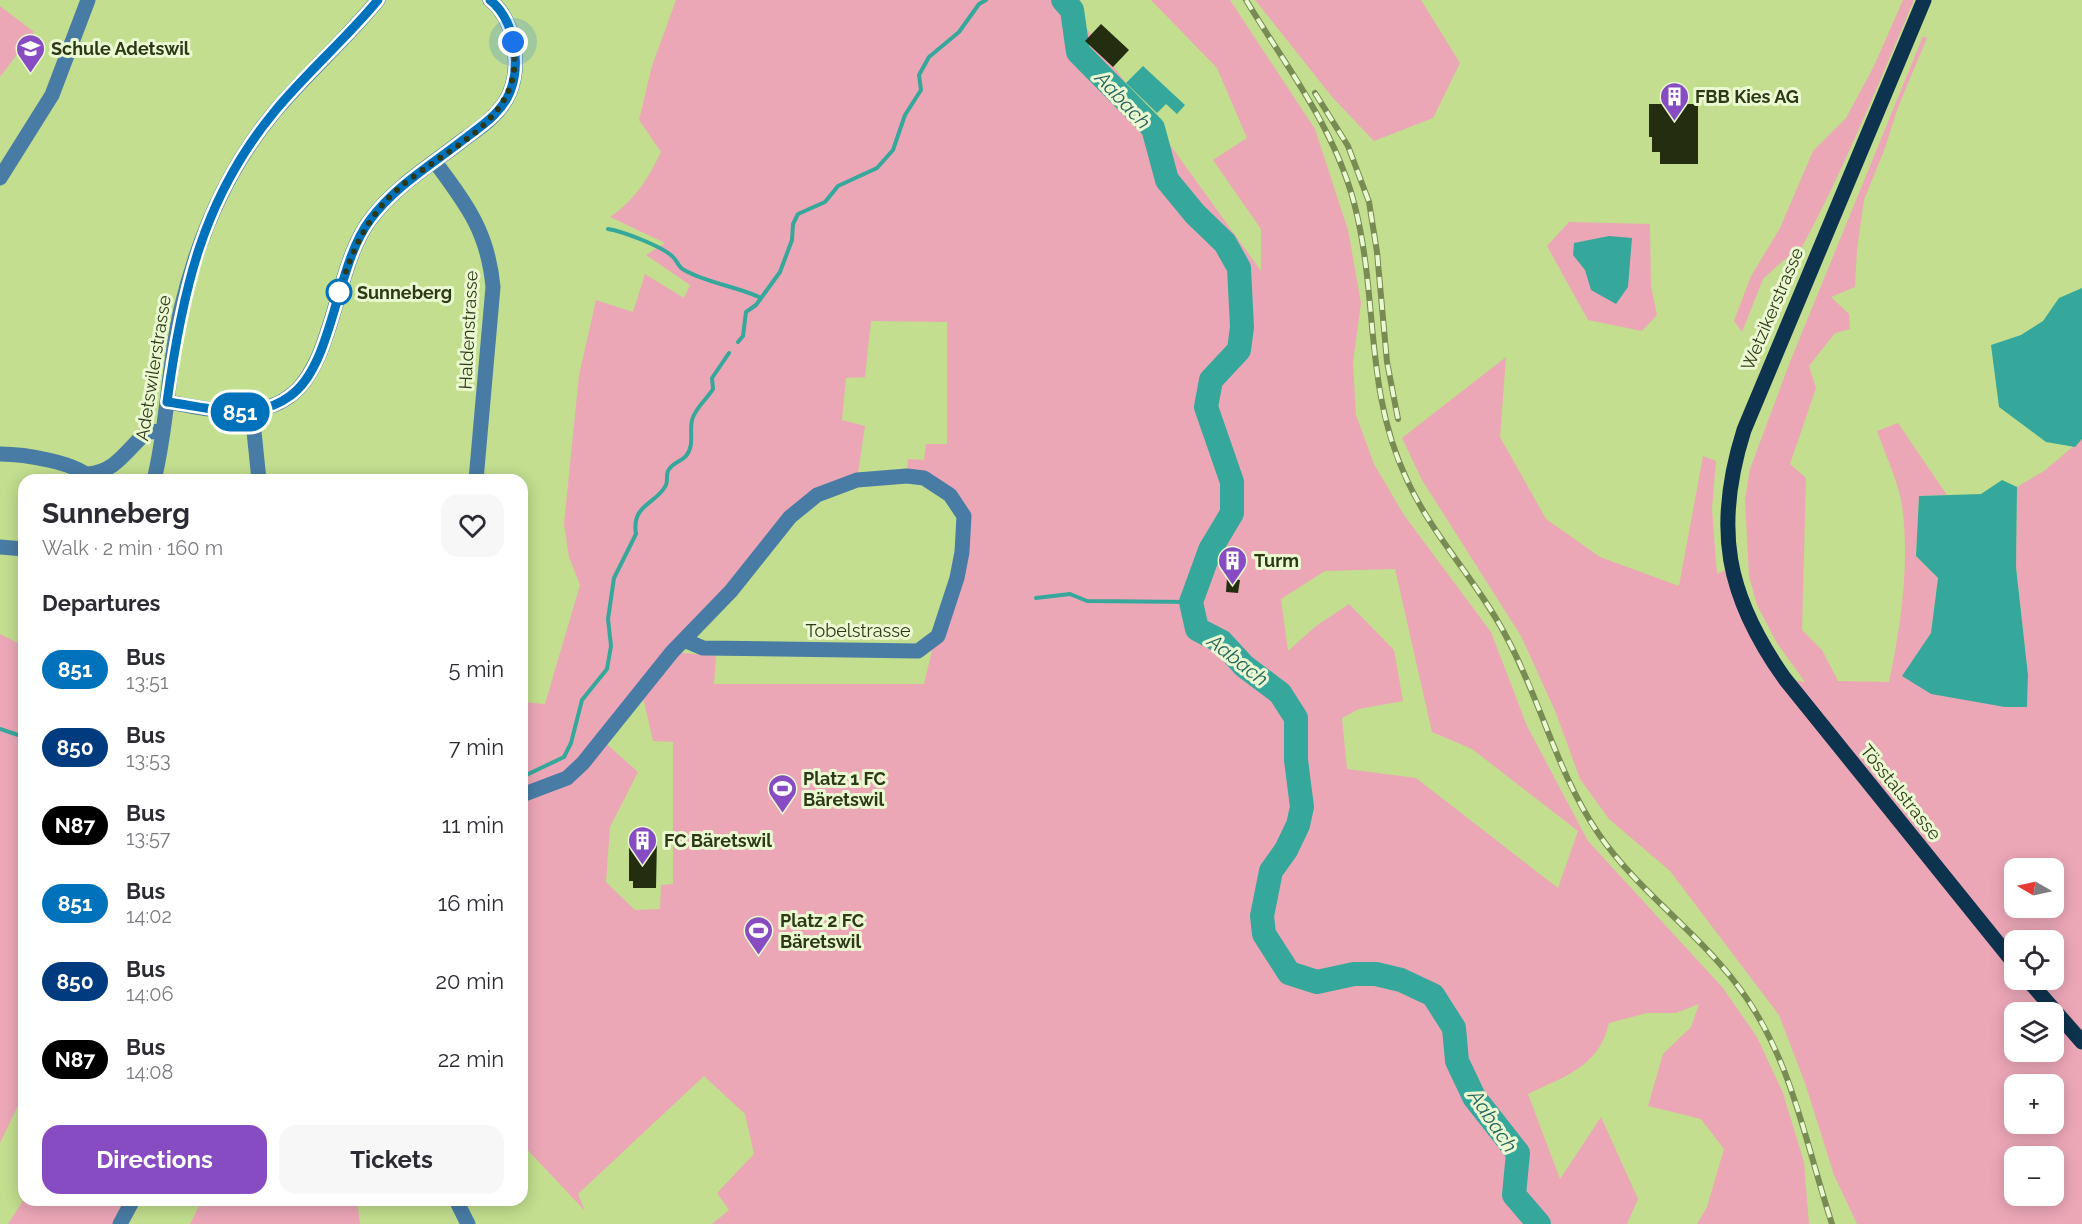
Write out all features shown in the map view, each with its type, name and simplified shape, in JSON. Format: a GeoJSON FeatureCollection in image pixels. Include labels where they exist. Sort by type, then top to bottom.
{"type":"FeatureCollection","features":[{"type":"Feature","properties":{"kind":"main road","name":"Wetzikerstrasse"},"geometry":{"type":"LineString","coordinates":[[1760,644],[1744,609],[1732,566],[1727,530],[1727,498],[1734,462],[1762,382],[1924,0]]}},
{"type":"Feature","properties":{"kind":"main road","name":"Tösstalstrasse"},"geometry":{"type":"LineString","coordinates":[[1760,644],[1785,679],[2004,951]]}},
{"type":"Feature","properties":{"kind":"main road"},"geometry":{"type":"LineString","coordinates":[[2037,990],[2082,1042]]}},
{"type":"Feature","properties":{"kind":"street"},"geometry":{"type":"LineString","coordinates":[[0,178],[52,95],[88,0]]}},
{"type":"Feature","properties":{"kind":"street","name":"Adetswilerstrasse"},"geometry":{"type":"LineString","coordinates":[[155,474],[180,312],[198,247],[231,174],[275,111],[378,0]]}},
{"type":"Feature","properties":{"kind":"street"},"geometry":{"type":"LineString","coordinates":[[167,402],[252,412],[278,405],[303,384],[318,356],[357,240],[370,220],[397,190],[489,122],[509,95],[515,75],[514,50],[509,28],[496,2]]}},
{"type":"Feature","properties":{"kind":"street","name":"Haldenstrasse"},"geometry":{"type":"LineString","coordinates":[[435,162],[478,225],[491,264],[493,287],[477,474]]}},
{"type":"Feature","properties":{"kind":"street"},"geometry":{"type":"LineString","coordinates":[[252,412],[258,474]]}},
{"type":"Feature","properties":{"kind":"street"},"geometry":{"type":"LineString","coordinates":[[98,474],[112,467],[147,432],[162,431]]}},
{"type":"Feature","properties":{"kind":"street"},"geometry":{"type":"LineString","coordinates":[[0,454],[64,464],[84,474]]}},
{"type":"Feature","properties":{"kind":"street","name":"Tobelstrasse"},"geometry":{"type":"LineString","coordinates":[[528,793],[567,778],[583,763],[684,640],[731,591],[790,517],[818,495],[857,480],[909,476],[924,478],[950,495],[964,516],[962,552],[957,578],[938,636],[918,651],[703,648],[684,640]]}},
{"type":"Feature","properties":{"kind":"street"},"geometry":{"type":"LineString","coordinates":[[0,548],[18,549]]}},
{"type":"Feature","properties":{"kind":"street"},"geometry":{"type":"LineString","coordinates":[[120,1224],[130,1206]]}},
{"type":"Feature","properties":{"kind":"street"},"geometry":{"type":"LineString","coordinates":[[459,1206],[468,1224]]}},
{"type":"Feature","properties":{"kind":"shaded area"},"geometry":{"type":"Polygon","coordinates":[[[676,0],[1081,0],[1071,7],[1261,271],[1261,229],[1213,160],[1247,138],[1217,68],[1151,0],[1230,0],[1315,129],[1348,230],[1361,303],[1353,362],[1356,415],[1374,464],[1404,515],[1491,632],[1527,726],[1588,841],[1723,988],[1757,1037],[1783,1093],[1804,1162],[1809,1224],[1697,1224],[1707,1207],[1724,1149],[1701,1119],[1648,1106],[1663,1054],[1691,1027],[1699,1004],[1676,1013],[1647,1013],[1609,1023],[1604,1038],[1589,1060],[1567,1075],[1528,1094],[1560,1179],[1601,1117],[1638,1199],[1627,1224],[712,1224],[729,1210],[717,1193],[754,1154],[745,1114],[704,1076],[578,1194],[585,1211],[528,1150],[528,703],[545,704],[580,585],[569,557],[564,524],[579,375],[596,300],[633,312],[645,274],[684,298],[690,285],[646,255],[665,243],[610,217],[640,188],[661,152],[639,120],[652,66],[676,0]],[[871,321],[865,377],[846,378],[842,420],[865,426],[857,480],[817,495],[673,652],[716,656],[714,684],[924,684],[964,516],[950,495],[907,476],[908,459],[924,460],[926,444],[947,444],[947,322],[871,321]],[[1395,569],[1325,571],[1281,599],[1288,651],[1316,626],[1349,604],[1394,650],[1403,701],[1359,709],[1342,718],[1347,769],[1416,778],[1558,888],[1578,831],[1472,749],[1432,732],[1395,569]],[[641,689],[602,740],[638,772],[610,827],[606,882],[635,910],[660,909],[661,885],[673,884],[673,742],[653,741],[641,689]]]}},
{"type":"Feature","properties":{"kind":"shaded area"},"geometry":{"type":"Polygon","coordinates":[[[1255,0],[1421,0],[1460,63],[1433,118],[1374,141],[1333,98],[1255,0]]]}},
{"type":"Feature","properties":{"kind":"shaded area"},"geometry":{"type":"Polygon","coordinates":[[[1903,0],[1914,0],[1826,200],[1793,264],[1785,259],[1763,279],[1742,332],[1734,321],[1751,276],[1780,228],[1813,151],[1846,118],[1874,66],[1903,0]]]}},
{"type":"Feature","properties":{"kind":"shaded area"},"geometry":{"type":"Polygon","coordinates":[[[0,6],[34,32],[0,77],[0,6]]]}},
{"type":"Feature","properties":{"kind":"shaded area"},"geometry":{"type":"Polygon","coordinates":[[[1923,36],[1927,38],[1897,110],[1885,148],[1864,200],[1857,250],[1855,287],[1831,297],[1849,314],[1850,329],[1835,333],[1809,366],[1816,388],[1790,464],[1806,478],[1802,630],[1822,650],[1838,681],[1889,682],[1903,594],[1904,527],[1898,487],[1877,431],[1898,423],[1947,495],[1919,496],[1916,556],[1938,578],[1931,633],[1903,676],[2027,707],[2028,675],[2016,567],[2017,487],[2044,471],[2082,439],[2082,1224],[1857,1224],[1834,1175],[1805,1083],[1779,1015],[1670,871],[1609,819],[1580,779],[1556,713],[1521,636],[1422,480],[1402,438],[1506,357],[1500,437],[1546,519],[1600,557],[1679,586],[1703,456],[1716,461],[1712,509],[1717,574],[1732,566],[1785,679],[1805,682],[1777,643],[1757,605],[1749,576],[1745,500],[1750,469],[1790,362],[1923,36]]]}},
{"type":"Feature","properties":{"kind":"shaded area"},"geometry":{"type":"Polygon","coordinates":[[[1569,222],[1650,224],[1651,286],[1657,315],[1642,331],[1588,320],[1547,246],[1569,222]]]}},
{"type":"Feature","properties":{"kind":"shaded area"},"geometry":{"type":"Polygon","coordinates":[[[0,634],[18,643],[18,1106],[0,1143],[0,634]]]}},
{"type":"Feature","properties":{"kind":"shaded area"},"geometry":{"type":"Polygon","coordinates":[[[20,1206],[130,1206],[120,1224],[8,1224],[20,1206]]]}},
{"type":"Feature","properties":{"kind":"shaded area"},"geometry":{"type":"Polygon","coordinates":[[[199,1206],[358,1206],[360,1224],[190,1224],[199,1206]]]}},
{"type":"Feature","properties":{"kind":"water"},"geometry":{"type":"Polygon","coordinates":[[[1143,66],[1185,105],[1177,114],[1166,104],[1157,113],[1126,83],[1143,66]]]}},
{"type":"Feature","properties":{"kind":"water"},"geometry":{"type":"Polygon","coordinates":[[[1609,236],[1632,238],[1628,287],[1616,304],[1591,290],[1585,270],[1573,255],[1574,243],[1609,236]]]}},
{"type":"Feature","properties":{"kind":"water"},"geometry":{"type":"Polygon","coordinates":[[[2082,288],[2082,439],[2075,447],[2046,442],[1999,407],[1991,345],[2021,335],[2043,321],[2059,298],[2082,288]]]}},
{"type":"Feature","properties":{"kind":"water"},"geometry":{"type":"Polygon","coordinates":[[[2002,480],[2017,487],[2016,567],[2028,675],[2027,707],[2005,707],[1931,694],[1902,676],[1931,633],[1938,578],[1916,556],[1919,496],[1981,494],[2002,480]]]}},
{"type":"Feature","properties":{"kind":"building"},"geometry":{"type":"Polygon","coordinates":[[[1101,24],[1129,50],[1113,67],[1085,41],[1101,24]]]}},
{"type":"Feature","properties":{"kind":"building","name":"FBB Kies AG"},"geometry":{"type":"Polygon","coordinates":[[[1649,104],[1698,104],[1698,164],[1660,164],[1660,152],[1652,152],[1652,137],[1649,137],[1649,104]]]}},
{"type":"Feature","properties":{"kind":"building","name":"Turm"},"geometry":{"type":"Polygon","coordinates":[[[1227,578],[1240,580],[1238,593],[1226,592],[1227,578]]]}},
{"type":"Feature","properties":{"kind":"building","name":"FC Bäretswil"},"geometry":{"type":"Polygon","coordinates":[[[629,839],[657,839],[656,888],[633,888],[633,881],[629,881],[629,839]]]}},
{"type":"Feature","properties":{"kind":"waterway"},"geometry":{"type":"LineString","coordinates":[[738,342],[743,336],[746,312],[756,305],[780,272],[792,240],[793,224],[798,214],[825,202],[838,186],[877,168],[893,150],[905,115],[921,90],[919,75],[929,57],[959,32],[979,4],[986,0]]}},
{"type":"Feature","properties":{"kind":"waterway","name":"Aabach"},"geometry":{"type":"LineString","coordinates":[[1063,0],[1072,10],[1078,52],[1153,128],[1167,180],[1195,214],[1225,243],[1239,268],[1242,327],[1239,350],[1211,380],[1206,407],[1232,482],[1232,513],[1210,550],[1191,602],[1197,629],[1222,642],[1244,666],[1280,693],[1296,718],[1296,760],[1302,807],[1298,825],[1286,850],[1271,871],[1262,916],[1264,934],[1289,973],[1317,982],[1354,974],[1376,974],[1401,980],[1433,995],[1454,1028],[1457,1061],[1474,1097],[1518,1153],[1514,1195],[1539,1224]]}},
{"type":"Feature","properties":{"kind":"waterway"},"geometry":{"type":"LineString","coordinates":[[608,229],[632,236],[659,248],[672,256],[682,269],[693,274],[759,297]]}},
{"type":"Feature","properties":{"kind":"waterway"},"geometry":{"type":"LineString","coordinates":[[528,774],[564,757],[571,743],[582,700],[607,669],[611,646],[608,619],[614,578],[636,534],[637,516],[662,491],[666,485],[670,468],[689,452],[694,416],[713,389],[712,378],[729,353]]}},
{"type":"Feature","properties":{"kind":"waterway"},"geometry":{"type":"LineString","coordinates":[[1036,598],[1070,594],[1087,601],[1191,602]]}},
{"type":"Feature","properties":{"kind":"waterway"},"geometry":{"type":"LineString","coordinates":[[0,729],[18,735]]}},
{"type":"Feature","properties":{"kind":"railway"},"geometry":{"type":"LineString","coordinates":[[1246,0],[1325,129],[1349,185],[1363,249],[1384,414],[1407,480],[1442,540],[1483,598],[1507,638],[1571,786],[1598,833],[1630,872],[1701,943],[1734,981],[1769,1037],[1794,1098],[1832,1224]]}},
{"type":"Feature","properties":{"kind":"railway"},"geometry":{"type":"LineString","coordinates":[[1315,93],[1348,146],[1369,202],[1377,252],[1387,362],[1398,419]]}},
{"type":"Feature","properties":{"kind":"bus line","name":"851"},"geometry":{"type":"LineString","coordinates":[[378,0],[275,111],[231,174],[198,247],[180,312],[167,402],[240,412],[259,411],[278,405],[303,384],[318,356],[357,240],[370,220],[397,190],[489,122],[509,95],[515,75],[513,42],[502,15],[490,0]]}},
{"type":"Feature","properties":{"kind":"place","name":"Schule Adetswil"},"geometry":{"type":"Point","coordinates":[30,74]}},
{"type":"Feature","properties":{"kind":"place","name":"FBB Kies AG"},"geometry":{"type":"Point","coordinates":[1674,122]}},
{"type":"Feature","properties":{"kind":"place","name":"Sunneberg"},"geometry":{"type":"Point","coordinates":[339,292]}},
{"type":"Feature","properties":{"kind":"place","name":"Turm"},"geometry":{"type":"Point","coordinates":[1233,586]}},
{"type":"Feature","properties":{"kind":"place","name":"Platz 1 FC Bäretswil"},"geometry":{"type":"Point","coordinates":[782,814]}},
{"type":"Feature","properties":{"kind":"place","name":"FC Bäretswil"},"geometry":{"type":"Point","coordinates":[643,866]}},
{"type":"Feature","properties":{"kind":"place","name":"Platz 2 FC Bäretswil"},"geometry":{"type":"Point","coordinates":[759,956]}},
{"type":"Feature","properties":{"kind":"route"},"geometry":{"type":"LineString","coordinates":[[339,292],[357,240],[370,220],[397,190],[489,122],[503,105],[513,85],[515,75],[513,42]]}}]}
